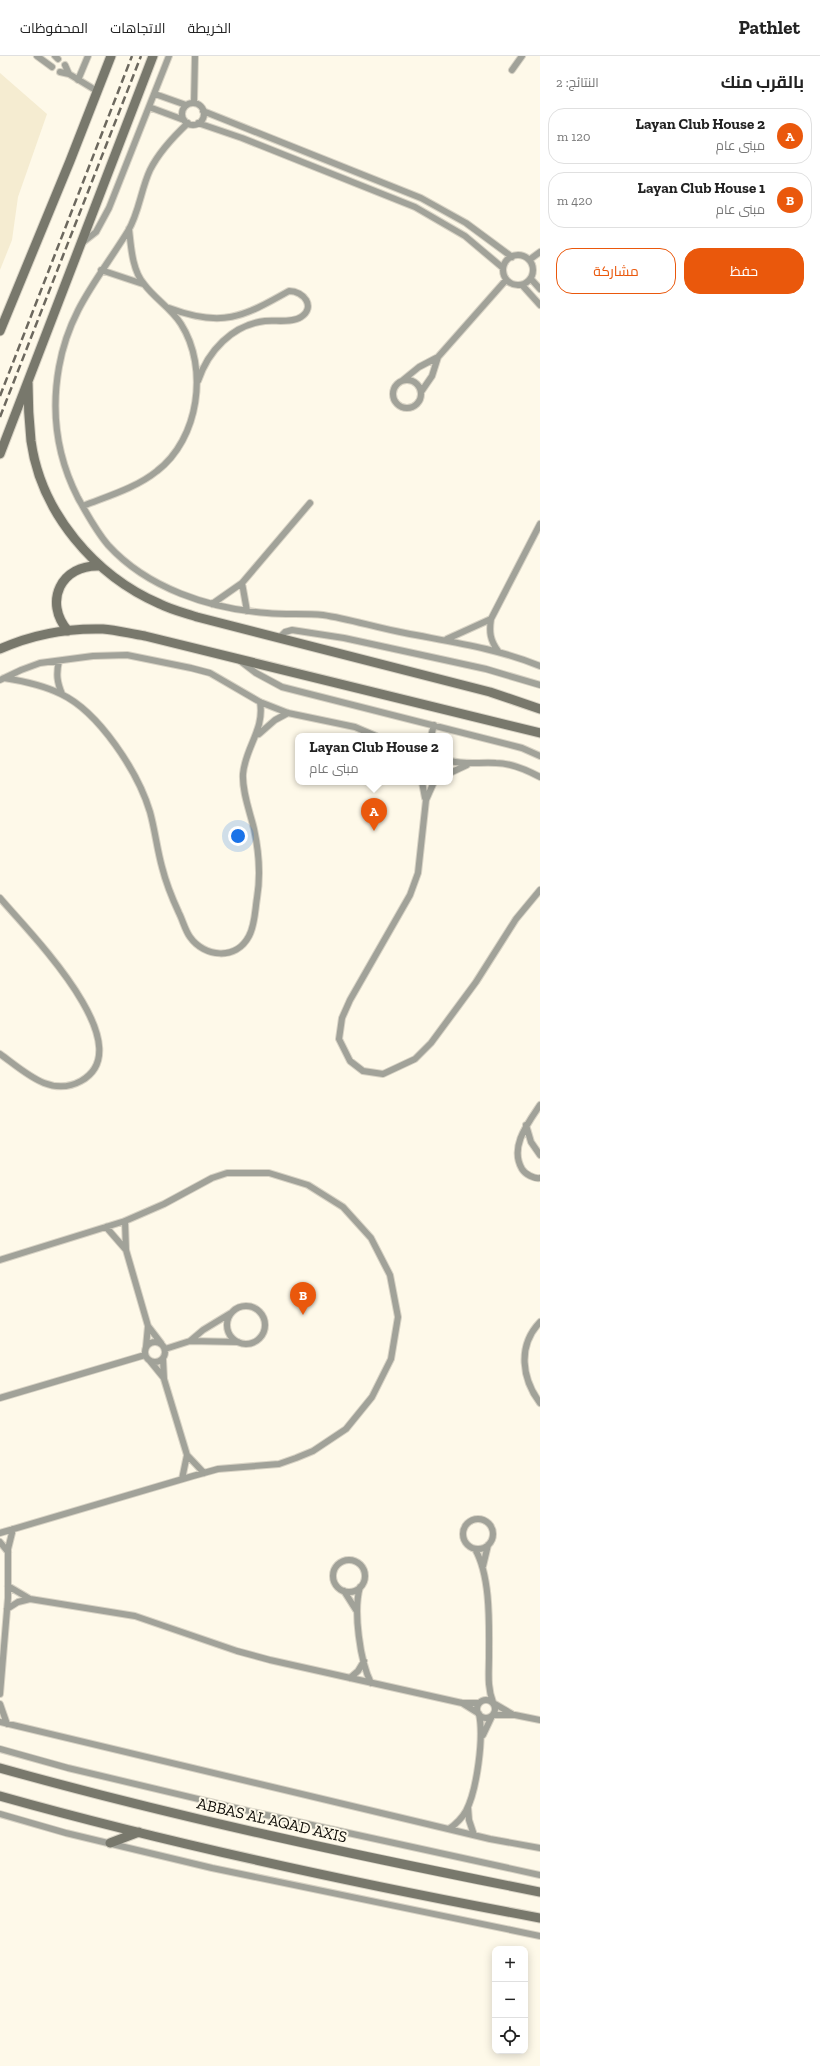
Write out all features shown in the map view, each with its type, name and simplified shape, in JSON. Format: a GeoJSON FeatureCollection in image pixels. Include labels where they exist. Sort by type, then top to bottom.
{"type":"FeatureCollection","features":[{"type":"Feature","properties":{"kind":"main road"},"geometry":{"type":"LineString","coordinates":[[0,331],[70,161],[111,56]]}},
{"type":"Feature","properties":{"kind":"main road"},"geometry":{"type":"LineString","coordinates":[[0,454],[153,56]]}},
{"type":"Feature","properties":{"kind":"main road"},"geometry":{"type":"LineString","coordinates":[[0,325],[6,316]]}},
{"type":"Feature","properties":{"kind":"main road"},"geometry":{"type":"LineString","coordinates":[[28,383],[31,442],[41,477],[55,510],[76,542],[100,566],[128,588],[160,604],[197,617],[490,692],[540,709]]}},
{"type":"Feature","properties":{"kind":"main road"},"geometry":{"type":"LineString","coordinates":[[68,631],[62,625],[57,613],[56,600],[58,591],[67,576],[74,571],[91,566],[100,566]]}},
{"type":"Feature","properties":{"kind":"main road"},"geometry":{"type":"LineString","coordinates":[[0,649],[14,642],[68,631],[103,629],[145,636],[540,733]]}},
{"type":"Feature","properties":{"kind":"main road","name":"ABBAS AL AQAD AXIS"},"geometry":{"type":"LineString","coordinates":[[0,1768],[142,1806],[248,1831],[540,1892]]}},
{"type":"Feature","properties":{"kind":"main road"},"geometry":{"type":"LineString","coordinates":[[0,1796],[283,1867],[540,1918]]}},
{"type":"Feature","properties":{"kind":"main road"},"geometry":{"type":"LineString","coordinates":[[110,1843],[139,1832]]}},
{"type":"Feature","properties":{"kind":"street"},"geometry":{"type":"LineString","coordinates":[[37,56],[52,67]]}},
{"type":"Feature","properties":{"kind":"street"},"geometry":{"type":"LineString","coordinates":[[78,80],[88,56]]}},
{"type":"Feature","properties":{"kind":"street"},"geometry":{"type":"LineString","coordinates":[[82,242],[96,232],[103,222],[170,56]]}},
{"type":"Feature","properties":{"kind":"street"},"geometry":{"type":"LineString","coordinates":[[194,56],[194,103]]}},
{"type":"Feature","properties":{"kind":"street"},"geometry":{"type":"LineString","coordinates":[[512,70],[522,56]]}},
{"type":"Feature","properties":{"kind":"street"},"geometry":{"type":"LineString","coordinates":[[65,65],[69,74]]}},
{"type":"Feature","properties":{"kind":"street"},"geometry":{"type":"LineString","coordinates":[[60,72],[69,74],[97,92]]}},
{"type":"Feature","properties":{"kind":"street"},"geometry":{"type":"LineString","coordinates":[[155,94],[186,105],[194,103],[200,106],[203,111],[203,118],[198,123]]}},
{"type":"Feature","properties":{"kind":"street"},"geometry":{"type":"LineString","coordinates":[[186,105],[182,112],[186,122]]}},
{"type":"Feature","properties":{"kind":"street"},"geometry":{"type":"LineString","coordinates":[[149,107],[186,122],[198,123],[242,138],[415,207],[465,236],[503,268],[506,280],[513,285],[522,286],[540,305]]}},
{"type":"Feature","properties":{"kind":"street"},"geometry":{"type":"LineString","coordinates":[[203,111],[421,198],[466,223],[512,256],[522,256],[529,260],[534,270],[531,279],[522,286]]}},
{"type":"Feature","properties":{"kind":"street"},"geometry":{"type":"LineString","coordinates":[[186,122],[165,147],[150,170],[129,229],[80,304],[69,328],[62,352],[57,378],[57,430],[61,455],[69,480],[93,524],[107,544],[124,561],[163,585],[212,604],[247,611],[328,616],[387,630],[498,651],[540,666]]}},
{"type":"Feature","properties":{"kind":"street"},"geometry":{"type":"LineString","coordinates":[[129,229],[132,254],[143,284]]}},
{"type":"Feature","properties":{"kind":"street"},"geometry":{"type":"LineString","coordinates":[[529,260],[540,252]]}},
{"type":"Feature","properties":{"kind":"street"},"geometry":{"type":"LineString","coordinates":[[503,268],[508,259],[512,256]]}},
{"type":"Feature","properties":{"kind":"street"},"geometry":{"type":"LineString","coordinates":[[101,270],[143,284],[169,308],[182,325],[190,343],[196,363],[197,384]]}},
{"type":"Feature","properties":{"kind":"street"},"geometry":{"type":"LineString","coordinates":[[531,279],[540,289]]}},
{"type":"Feature","properties":{"kind":"street"},"geometry":{"type":"LineString","coordinates":[[438,357],[432,376],[421,392],[420,398],[415,405],[406,408],[395,402],[393,392],[395,386],[419,367],[438,357],[506,280]]}},
{"type":"Feature","properties":{"kind":"street"},"geometry":{"type":"LineString","coordinates":[[83,506],[139,484],[158,471],[174,455],[185,435],[193,414],[197,384],[202,368],[210,354],[221,342],[234,332],[248,325],[264,321],[297,319],[306,311],[306,298],[302,293],[289,291],[260,308],[242,315],[224,318],[199,317],[169,308]]}},
{"type":"Feature","properties":{"kind":"street"},"geometry":{"type":"LineString","coordinates":[[403,380],[415,382],[421,392]]}},
{"type":"Feature","properties":{"kind":"street"},"geometry":{"type":"LineString","coordinates":[[212,604],[242,583],[310,503]]}},
{"type":"Feature","properties":{"kind":"street"},"geometry":{"type":"LineString","coordinates":[[498,651],[491,642],[489,630],[492,619],[540,524]]}},
{"type":"Feature","properties":{"kind":"street"},"geometry":{"type":"LineString","coordinates":[[242,583],[247,611]]}},
{"type":"Feature","properties":{"kind":"street"},"geometry":{"type":"LineString","coordinates":[[446,640],[492,619]]}},
{"type":"Feature","properties":{"kind":"street"},"geometry":{"type":"LineString","coordinates":[[279,638],[285,632],[292,630],[344,638],[486,669],[540,685]]}},
{"type":"Feature","properties":{"kind":"street"},"geometry":{"type":"LineString","coordinates":[[2,679],[26,668],[59,661],[93,656],[127,655],[185,666],[210,673],[260,702],[288,712],[355,727],[369,733]]}},
{"type":"Feature","properties":{"kind":"street"},"geometry":{"type":"LineString","coordinates":[[236,658],[256,673],[282,687],[522,748],[540,756]]}},
{"type":"Feature","properties":{"kind":"street"},"geometry":{"type":"LineString","coordinates":[[59,661],[57,678],[62,694]]}},
{"type":"Feature","properties":{"kind":"street"},"geometry":{"type":"LineString","coordinates":[[26,668],[26,682]]}},
{"type":"Feature","properties":{"kind":"street"},"geometry":{"type":"LineString","coordinates":[[2,679],[26,682],[62,694],[86,712],[107,734],[124,758],[139,784],[150,812],[169,889],[189,936],[198,947],[212,954],[226,954],[240,948],[249,936],[253,922],[259,869],[258,850],[245,794],[243,775],[246,755],[255,738],[261,718],[260,702]]}},
{"type":"Feature","properties":{"kind":"street"},"geometry":{"type":"LineString","coordinates":[[255,738],[269,724],[288,712]]}},
{"type":"Feature","properties":{"kind":"street"},"geometry":{"type":"LineString","coordinates":[[432,733],[434,725]]}},
{"type":"Feature","properties":{"kind":"street"},"geometry":{"type":"LineString","coordinates":[[445,733],[446,728]]}},
{"type":"Feature","properties":{"kind":"street"},"geometry":{"type":"LineString","coordinates":[[453,762],[467,765],[497,763],[524,769],[540,777]]}},
{"type":"Feature","properties":{"kind":"street"},"geometry":{"type":"LineString","coordinates":[[453,772],[467,765]]}},
{"type":"Feature","properties":{"kind":"street"},"geometry":{"type":"LineString","coordinates":[[423,785],[426,800]]}},
{"type":"Feature","properties":{"kind":"street"},"geometry":{"type":"LineString","coordinates":[[433,785],[426,800],[418,873],[410,895],[350,1000],[342,1018],[339,1039],[343,1050],[354,1064],[363,1071],[383,1074],[415,1059],[431,1043],[476,982],[516,919],[540,890]]}},
{"type":"Feature","properties":{"kind":"street"},"geometry":{"type":"LineString","coordinates":[[0,898],[74,986],[99,1036],[100,1051],[95,1066],[86,1078],[72,1086],[57,1088],[42,1084],[0,1054]]}},
{"type":"Feature","properties":{"kind":"street"},"geometry":{"type":"LineString","coordinates":[[540,1105],[526,1125],[517,1147],[517,1161],[524,1173],[536,1179],[540,1178]]}},
{"type":"Feature","properties":{"kind":"street"},"geometry":{"type":"LineString","coordinates":[[526,1125],[531,1142],[540,1154]]}},
{"type":"Feature","properties":{"kind":"street"},"geometry":{"type":"LineString","coordinates":[[0,1260],[125,1221],[151,1211],[217,1176],[227,1173],[269,1173],[308,1184],[343,1207],[371,1238],[390,1275],[398,1317],[391,1359],[372,1397],[346,1429],[313,1451],[279,1464],[242,1466],[204,1473],[0,1533]]}},
{"type":"Feature","properties":{"kind":"street"},"geometry":{"type":"LineString","coordinates":[[125,1221],[126,1250],[148,1326],[165,1349],[163,1359],[164,1379],[187,1455],[204,1473]]}},
{"type":"Feature","properties":{"kind":"street"},"geometry":{"type":"LineString","coordinates":[[106,1227],[126,1250]]}},
{"type":"Feature","properties":{"kind":"street"},"geometry":{"type":"LineString","coordinates":[[165,1349],[190,1341],[203,1330],[240,1307],[250,1306],[258,1310],[263,1318],[264,1328],[261,1336],[253,1342],[205,1343],[190,1341]]}},
{"type":"Feature","properties":{"kind":"street"},"geometry":{"type":"LineString","coordinates":[[232,1312],[228,1320],[228,1329],[232,1337],[239,1342]]}},
{"type":"Feature","properties":{"kind":"street"},"geometry":{"type":"LineString","coordinates":[[540,1322],[535,1328],[526,1347],[524,1369],[530,1390],[540,1403]]}},
{"type":"Feature","properties":{"kind":"street"},"geometry":{"type":"LineString","coordinates":[[148,1326],[145,1355],[164,1379]]}},
{"type":"Feature","properties":{"kind":"street"},"geometry":{"type":"LineString","coordinates":[[146,1348],[150,1342],[161,1343]]}},
{"type":"Feature","properties":{"kind":"street"},"geometry":{"type":"LineString","coordinates":[[0,1398],[145,1355]]}},
{"type":"Feature","properties":{"kind":"street"},"geometry":{"type":"LineString","coordinates":[[149,1360],[156,1362],[163,1359]]}},
{"type":"Feature","properties":{"kind":"street"},"geometry":{"type":"LineString","coordinates":[[182,1479],[187,1455]]}},
{"type":"Feature","properties":{"kind":"street"},"geometry":{"type":"LineString","coordinates":[[483,1568],[488,1545],[493,1537],[492,1528],[485,1521],[476,1519],[465,1527],[463,1536],[467,1545],[475,1549],[484,1548],[488,1545]]}},
{"type":"Feature","properties":{"kind":"street"},"geometry":{"type":"LineString","coordinates":[[0,1694],[7,1609],[8,1544],[13,1529]]}},
{"type":"Feature","properties":{"kind":"street"},"geometry":{"type":"LineString","coordinates":[[0,1542],[8,1554]]}},
{"type":"Feature","properties":{"kind":"street"},"geometry":{"type":"LineString","coordinates":[[474,1835],[469,1820],[468,1805],[482,1738],[496,1710],[488,1685],[488,1622],[483,1568],[475,1549]]}},
{"type":"Feature","properties":{"kind":"street"},"geometry":{"type":"LineString","coordinates":[[356,1611],[344,1591],[336,1585],[333,1575],[337,1566],[345,1560],[355,1561],[363,1567],[365,1576],[360,1587],[356,1611],[364,1662],[371,1683]]}},
{"type":"Feature","properties":{"kind":"street"},"geometry":{"type":"LineString","coordinates":[[8,1586],[30,1599],[135,1616],[237,1651],[371,1683],[462,1703],[479,1702],[487,1699],[515,1715]]}},
{"type":"Feature","properties":{"kind":"street"},"geometry":{"type":"LineString","coordinates":[[344,1591],[354,1591],[360,1587]]}},
{"type":"Feature","properties":{"kind":"street"},"geometry":{"type":"LineString","coordinates":[[7,1609],[18,1602],[30,1599]]}},
{"type":"Feature","properties":{"kind":"street"},"geometry":{"type":"LineString","coordinates":[[350,1678],[358,1671],[364,1662]]}},
{"type":"Feature","properties":{"kind":"street"},"geometry":{"type":"LineString","coordinates":[[482,1738],[478,1713],[479,1702],[488,1685]]}},
{"type":"Feature","properties":{"kind":"street"},"geometry":{"type":"LineString","coordinates":[[462,1703],[485,1718],[492,1716],[515,1715],[540,1720]]}},
{"type":"Feature","properties":{"kind":"street"},"geometry":{"type":"LineString","coordinates":[[0,1704],[7,1724]]}},
{"type":"Feature","properties":{"kind":"street"},"geometry":{"type":"LineString","coordinates":[[0,1722],[474,1835],[540,1848]]}},
{"type":"Feature","properties":{"kind":"street"},"geometry":{"type":"LineString","coordinates":[[0,1749],[68,1768],[257,1813],[540,1875]]}},
{"type":"Feature","properties":{"kind":"street"},"geometry":{"type":"LineString","coordinates":[[449,1829],[462,1816],[468,1805]]}},
{"type":"Feature","properties":{"kind":"street"},"geometry":{"type":"LineString","coordinates":[[0,1814],[212,1868],[540,1936]]}},
{"type":"Feature","properties":{"kind":"shaded area"},"geometry":{"type":"Polygon","coordinates":[[[0,73],[47,114],[18,197],[12,240],[0,270],[0,73]]]}},
{"type":"Feature","properties":{"kind":"railway"},"geometry":{"type":"LineString","coordinates":[[0,396],[132,56]]}},
{"type":"Feature","properties":{"kind":"railway"},"geometry":{"type":"LineString","coordinates":[[0,417],[141,56]]}},
{"type":"Feature","properties":{"kind":"place","name":"Layan Club House 2"},"geometry":{"type":"Point","coordinates":[374,831]}},
{"type":"Feature","properties":{"kind":"place","name":"Layan Club House 1"},"geometry":{"type":"Point","coordinates":[303,1315]}}]}
